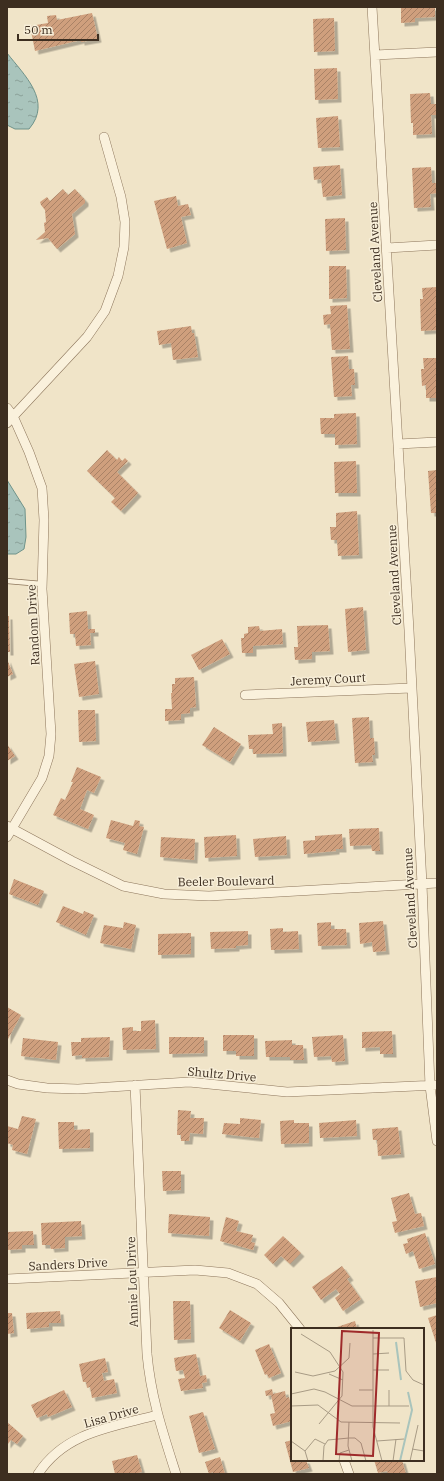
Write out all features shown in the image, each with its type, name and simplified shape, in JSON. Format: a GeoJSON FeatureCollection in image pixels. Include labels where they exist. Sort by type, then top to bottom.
{"type":"FeatureCollection","features":[{"type":"Feature","properties":{"kind":"street","name":"Cleveland Avenue"},"geometry":{"type":"LineString","coordinates":[[372,7],[437,1141]]}},
{"type":"Feature","properties":{"kind":"street"},"geometry":{"type":"LineString","coordinates":[[375,55],[437,52]]}},
{"type":"Feature","properties":{"kind":"street"},"geometry":{"type":"LineString","coordinates":[[10,420],[87,337],[105,311],[118,276],[124,247],[125,222],[121,197],[104,137]]}},
{"type":"Feature","properties":{"kind":"street"},"geometry":{"type":"LineString","coordinates":[[387,248],[437,245]]}},
{"type":"Feature","properties":{"kind":"street","name":"Random Drive"},"geometry":{"type":"LineString","coordinates":[[7,408],[10,420],[29,452],[42,488],[44,520],[42,584],[51,734],[49,756],[42,778],[8,830]]}},
{"type":"Feature","properties":{"kind":"street"},"geometry":{"type":"LineString","coordinates":[[398,444],[437,442]]}},
{"type":"Feature","properties":{"kind":"street","name":"Jeremy Court"},"geometry":{"type":"LineString","coordinates":[[245,695],[411,688]]}},
{"type":"Feature","properties":{"kind":"street","name":"Beeler Boulevard"},"geometry":{"type":"LineString","coordinates":[[8,830],[123,886],[164,894],[209,896],[437,883]]}},
{"type":"Feature","properties":{"kind":"street","name":"Shultz Drive"},"geometry":{"type":"LineString","coordinates":[[7,1080],[18,1084],[47,1088],[78,1089],[189,1082],[287,1092],[434,1085]]}},
{"type":"Feature","properties":{"kind":"street","name":"Annie Lou Drive"},"geometry":{"type":"LineString","coordinates":[[135,1085],[149,1377],[157,1415],[176,1474]]}},
{"type":"Feature","properties":{"kind":"street","name":"Sanders Drive"},"geometry":{"type":"LineString","coordinates":[[7,1279],[195,1270],[228,1273],[257,1284],[279,1303],[299,1328]]}},
{"type":"Feature","properties":{"kind":"street","name":"Lisa Drive"},"geometry":{"type":"LineString","coordinates":[[38,1474],[50,1458],[65,1446],[85,1435],[157,1415]]}},
{"type":"Feature","properties":{"kind":"street"},"geometry":{"type":"LineString","coordinates":[[344,1461],[349,1474]]}},
{"type":"Feature","properties":{"kind":"lane"},"geometry":{"type":"LineString","coordinates":[[7,580],[42,584]]}},
{"type":"Feature","properties":{"kind":"water"},"geometry":{"type":"Polygon","coordinates":[[[7,53],[28,79],[37,98],[38,108],[36,119],[29,129],[15,129],[7,125],[7,53]]]}},
{"type":"Feature","properties":{"kind":"water"},"geometry":{"type":"Polygon","coordinates":[[[7,480],[25,509],[26,537],[24,549],[16,554],[7,554],[7,480]]]}},
{"type":"Feature","properties":{"kind":"building"},"geometry":{"type":"Polygon","coordinates":[[[401,7],[435,7],[435,17],[415,18],[415,22],[401,23],[401,7]]]}},
{"type":"Feature","properties":{"kind":"building"},"geometry":{"type":"Polygon","coordinates":[[[92,13],[98,39],[81,42],[81,40],[35,51],[30,26],[48,23],[47,16],[56,15],[57,20],[92,13]]]}},
{"type":"Feature","properties":{"kind":"building"},"geometry":{"type":"Polygon","coordinates":[[[334,18],[335,51],[314,52],[313,19],[334,18]]]}},
{"type":"Feature","properties":{"kind":"building"},"geometry":{"type":"Polygon","coordinates":[[[337,68],[338,99],[315,100],[314,69],[337,68]]]}},
{"type":"Feature","properties":{"kind":"building"},"geometry":{"type":"Polygon","coordinates":[[[430,93],[431,104],[436,104],[436,115],[431,115],[432,134],[413,135],[410,94],[430,93]]]}},
{"type":"Feature","properties":{"kind":"building"},"geometry":{"type":"Polygon","coordinates":[[[338,116],[340,147],[318,148],[316,118],[338,116]]]}},
{"type":"Feature","properties":{"kind":"building"},"geometry":{"type":"Polygon","coordinates":[[[340,165],[342,195],[323,197],[321,179],[314,180],[313,167],[340,165]]]}},
{"type":"Feature","properties":{"kind":"building"},"geometry":{"type":"Polygon","coordinates":[[[431,167],[432,183],[437,183],[437,193],[430,194],[431,207],[414,208],[412,168],[431,167]]]}},
{"type":"Feature","properties":{"kind":"building"},"geometry":{"type":"Polygon","coordinates":[[[63,189],[68,195],[75,189],[85,200],[85,203],[72,214],[75,234],[57,249],[48,238],[36,240],[45,232],[45,210],[40,202],[47,197],[50,201],[63,189]]]}},
{"type":"Feature","properties":{"kind":"building"},"geometry":{"type":"Polygon","coordinates":[[[176,196],[178,206],[188,204],[191,215],[181,217],[187,243],[167,249],[154,201],[176,196]]]}},
{"type":"Feature","properties":{"kind":"building"},"geometry":{"type":"Polygon","coordinates":[[[345,218],[346,250],[326,251],[325,219],[345,218]]]}},
{"type":"Feature","properties":{"kind":"building"},"geometry":{"type":"Polygon","coordinates":[[[329,266],[346,266],[347,298],[329,299],[329,266]]]}},
{"type":"Feature","properties":{"kind":"building"},"geometry":{"type":"Polygon","coordinates":[[[437,287],[437,330],[421,331],[420,299],[423,299],[422,288],[437,287]]]}},
{"type":"Feature","properties":{"kind":"building"},"geometry":{"type":"Polygon","coordinates":[[[347,305],[350,349],[332,350],[330,324],[324,325],[323,315],[331,314],[330,306],[347,305]]]}},
{"type":"Feature","properties":{"kind":"building"},"geometry":{"type":"Polygon","coordinates":[[[191,326],[192,333],[194,333],[198,357],[173,360],[171,343],[159,345],[157,331],[191,326]]]}},
{"type":"Feature","properties":{"kind":"building"},"geometry":{"type":"Polygon","coordinates":[[[348,356],[349,369],[354,369],[355,385],[351,385],[352,396],[334,397],[331,357],[348,356]]]}},
{"type":"Feature","properties":{"kind":"building"},"geometry":{"type":"Polygon","coordinates":[[[423,358],[437,358],[437,398],[426,398],[426,385],[422,386],[421,369],[424,369],[423,358]]]}},
{"type":"Feature","properties":{"kind":"building"},"geometry":{"type":"Polygon","coordinates":[[[356,413],[357,444],[335,445],[335,434],[321,434],[320,418],[334,418],[334,414],[356,413]]]}},
{"type":"Feature","properties":{"kind":"building"},"geometry":{"type":"Polygon","coordinates":[[[107,450],[117,460],[119,457],[122,461],[125,458],[128,461],[117,472],[138,493],[121,511],[111,502],[115,498],[87,471],[107,450]]]}},
{"type":"Feature","properties":{"kind":"building"},"geometry":{"type":"Polygon","coordinates":[[[356,461],[357,493],[335,493],[334,462],[356,461]]]}},
{"type":"Feature","properties":{"kind":"building"},"geometry":{"type":"Polygon","coordinates":[[[437,470],[437,513],[431,513],[428,471],[437,470]]]}},
{"type":"Feature","properties":{"kind":"building"},"geometry":{"type":"Polygon","coordinates":[[[357,511],[359,555],[338,556],[337,540],[331,540],[330,527],[336,527],[336,513],[357,511]]]}},
{"type":"Feature","properties":{"kind":"building"},"geometry":{"type":"Polygon","coordinates":[[[363,607],[366,650],[348,652],[345,609],[363,607]]]}},
{"type":"Feature","properties":{"kind":"building"},"geometry":{"type":"Polygon","coordinates":[[[87,611],[88,629],[95,629],[95,633],[90,633],[91,645],[76,646],[75,634],[70,634],[69,613],[87,611]]]}},
{"type":"Feature","properties":{"kind":"building"},"geometry":{"type":"Polygon","coordinates":[[[7,616],[9,616],[10,652],[7,652],[7,616]]]}},
{"type":"Feature","properties":{"kind":"building"},"geometry":{"type":"Polygon","coordinates":[[[328,625],[330,651],[312,652],[312,659],[295,660],[294,647],[298,647],[297,626],[328,625]]]}},
{"type":"Feature","properties":{"kind":"building"},"geometry":{"type":"Polygon","coordinates":[[[259,626],[260,631],[282,629],[283,644],[253,646],[253,653],[242,653],[241,638],[244,638],[244,634],[248,633],[248,627],[259,626]]]}},
{"type":"Feature","properties":{"kind":"building"},"geometry":{"type":"Polygon","coordinates":[[[222,639],[230,654],[199,670],[191,655],[222,639]]]}},
{"type":"Feature","properties":{"kind":"building"},"geometry":{"type":"Polygon","coordinates":[[[7,659],[13,674],[7,677],[7,659]]]}},
{"type":"Feature","properties":{"kind":"building"},"geometry":{"type":"Polygon","coordinates":[[[95,661],[99,694],[79,697],[74,664],[95,661]]]}},
{"type":"Feature","properties":{"kind":"building"},"geometry":{"type":"Polygon","coordinates":[[[194,677],[196,707],[190,708],[190,713],[181,714],[181,720],[165,721],[165,709],[172,709],[171,693],[172,684],[175,684],[175,678],[194,677]]]}},
{"type":"Feature","properties":{"kind":"building"},"geometry":{"type":"Polygon","coordinates":[[[78,710],[95,710],[96,741],[79,742],[78,710]]]}},
{"type":"Feature","properties":{"kind":"building"},"geometry":{"type":"Polygon","coordinates":[[[369,717],[370,738],[374,738],[375,755],[372,755],[373,762],[355,763],[352,718],[369,717]]]}},
{"type":"Feature","properties":{"kind":"building"},"geometry":{"type":"Polygon","coordinates":[[[334,720],[336,740],[308,742],[306,722],[334,720]]]}},
{"type":"Feature","properties":{"kind":"building"},"geometry":{"type":"Polygon","coordinates":[[[282,723],[283,753],[253,754],[253,749],[249,749],[248,735],[273,734],[272,724],[282,723]]]}},
{"type":"Feature","properties":{"kind":"building"},"geometry":{"type":"Polygon","coordinates":[[[214,727],[241,744],[230,762],[202,745],[214,727]]]}},
{"type":"Feature","properties":{"kind":"building"},"geometry":{"type":"Polygon","coordinates":[[[7,744],[15,756],[7,761],[7,744]]]}},
{"type":"Feature","properties":{"kind":"building"},"geometry":{"type":"Polygon","coordinates":[[[77,767],[101,777],[94,793],[87,790],[80,809],[94,815],[88,829],[53,815],[61,798],[65,800],[73,782],[71,782],[77,767]]]}},
{"type":"Feature","properties":{"kind":"building"},"geometry":{"type":"Polygon","coordinates":[[[111,820],[133,826],[135,820],[140,821],[139,826],[144,827],[137,854],[123,850],[125,843],[106,838],[111,820]]]}},
{"type":"Feature","properties":{"kind":"building"},"geometry":{"type":"Polygon","coordinates":[[[379,828],[380,851],[372,851],[371,845],[350,846],[349,829],[379,828]]]}},
{"type":"Feature","properties":{"kind":"building"},"geometry":{"type":"Polygon","coordinates":[[[342,834],[343,849],[304,854],[303,841],[315,840],[315,836],[342,834]]]}},
{"type":"Feature","properties":{"kind":"building"},"geometry":{"type":"Polygon","coordinates":[[[236,835],[237,856],[205,858],[204,837],[236,835]]]}},
{"type":"Feature","properties":{"kind":"building"},"geometry":{"type":"Polygon","coordinates":[[[286,836],[287,855],[255,857],[253,839],[286,836]]]}},
{"type":"Feature","properties":{"kind":"building"},"geometry":{"type":"Polygon","coordinates":[[[161,837],[195,839],[194,860],[160,857],[161,837]]]}},
{"type":"Feature","properties":{"kind":"building"},"geometry":{"type":"Polygon","coordinates":[[[14,879],[44,891],[38,905],[9,894],[14,879]]]}},
{"type":"Feature","properties":{"kind":"building"},"geometry":{"type":"Polygon","coordinates":[[[63,906],[83,914],[84,911],[94,915],[86,935],[56,922],[63,906]]]}},
{"type":"Feature","properties":{"kind":"building"},"geometry":{"type":"Polygon","coordinates":[[[383,921],[386,951],[373,952],[372,942],[360,944],[359,923],[383,921]]]}},
{"type":"Feature","properties":{"kind":"building"},"geometry":{"type":"Polygon","coordinates":[[[124,922],[136,925],[131,949],[100,943],[104,925],[123,928],[124,922]]]}},
{"type":"Feature","properties":{"kind":"building"},"geometry":{"type":"Polygon","coordinates":[[[331,922],[331,929],[346,929],[347,945],[318,946],[317,923],[331,922]]]}},
{"type":"Feature","properties":{"kind":"building"},"geometry":{"type":"Polygon","coordinates":[[[283,928],[283,932],[298,931],[299,949],[271,950],[270,929],[283,928]]]}},
{"type":"Feature","properties":{"kind":"building"},"geometry":{"type":"Polygon","coordinates":[[[248,931],[248,945],[236,946],[236,948],[211,949],[210,932],[248,931]]]}},
{"type":"Feature","properties":{"kind":"building"},"geometry":{"type":"Polygon","coordinates":[[[191,933],[191,954],[158,955],[158,934],[191,933]]]}},
{"type":"Feature","properties":{"kind":"building"},"geometry":{"type":"Polygon","coordinates":[[[7,1007],[21,1015],[7,1041],[7,1007]]]}},
{"type":"Feature","properties":{"kind":"building"},"geometry":{"type":"Polygon","coordinates":[[[155,1020],[156,1049],[123,1050],[122,1028],[133,1027],[133,1031],[141,1031],[141,1021],[155,1020]]]}},
{"type":"Feature","properties":{"kind":"building"},"geometry":{"type":"Polygon","coordinates":[[[392,1031],[393,1054],[380,1054],[380,1047],[362,1048],[362,1032],[392,1031]]]}},
{"type":"Feature","properties":{"kind":"building"},"geometry":{"type":"Polygon","coordinates":[[[223,1035],[254,1035],[254,1056],[236,1056],[236,1051],[223,1051],[223,1035]]]}},
{"type":"Feature","properties":{"kind":"building"},"geometry":{"type":"Polygon","coordinates":[[[343,1035],[345,1061],[332,1062],[331,1056],[314,1057],[312,1037],[343,1035]]]}},
{"type":"Feature","properties":{"kind":"building"},"geometry":{"type":"Polygon","coordinates":[[[110,1037],[109,1057],[82,1058],[82,1055],[72,1056],[71,1042],[81,1042],[81,1038],[110,1037]]]}},
{"type":"Feature","properties":{"kind":"building"},"geometry":{"type":"Polygon","coordinates":[[[169,1037],[204,1037],[204,1053],[169,1054],[169,1037]]]}},
{"type":"Feature","properties":{"kind":"building"},"geometry":{"type":"Polygon","coordinates":[[[23,1038],[58,1042],[56,1060],[21,1056],[23,1038]]]}},
{"type":"Feature","properties":{"kind":"building"},"geometry":{"type":"Polygon","coordinates":[[[292,1040],[292,1045],[303,1045],[304,1060],[290,1060],[290,1057],[266,1057],[265,1041],[292,1040]]]}},
{"type":"Feature","properties":{"kind":"building"},"geometry":{"type":"Polygon","coordinates":[[[178,1110],[191,1111],[190,1118],[204,1118],[203,1134],[190,1133],[189,1141],[181,1141],[181,1135],[177,1135],[178,1110]]]}},
{"type":"Feature","properties":{"kind":"building"},"geometry":{"type":"Polygon","coordinates":[[[22,1116],[36,1119],[27,1154],[12,1150],[13,1145],[7,1143],[7,1126],[18,1129],[22,1116]]]}},
{"type":"Feature","properties":{"kind":"building"},"geometry":{"type":"Polygon","coordinates":[[[240,1118],[261,1120],[259,1138],[222,1134],[224,1123],[240,1124],[240,1118]]]}},
{"type":"Feature","properties":{"kind":"building"},"geometry":{"type":"Polygon","coordinates":[[[294,1120],[294,1123],[309,1123],[309,1143],[281,1144],[280,1121],[294,1120]]]}},
{"type":"Feature","properties":{"kind":"building"},"geometry":{"type":"Polygon","coordinates":[[[356,1120],[357,1136],[320,1138],[319,1123],[356,1120]]]}},
{"type":"Feature","properties":{"kind":"building"},"geometry":{"type":"Polygon","coordinates":[[[58,1122],[74,1122],[74,1130],[90,1129],[90,1148],[59,1149],[58,1122]]]}},
{"type":"Feature","properties":{"kind":"building"},"geometry":{"type":"Polygon","coordinates":[[[398,1127],[401,1154],[378,1156],[377,1140],[373,1140],[372,1129],[398,1127]]]}},
{"type":"Feature","properties":{"kind":"building"},"geometry":{"type":"Polygon","coordinates":[[[162,1171],[181,1171],[181,1190],[163,1191],[162,1171]]]}},
{"type":"Feature","properties":{"kind":"building"},"geometry":{"type":"Polygon","coordinates":[[[409,1193],[415,1214],[421,1213],[424,1226],[395,1233],[392,1222],[397,1221],[391,1198],[409,1193]]]}},
{"type":"Feature","properties":{"kind":"building"},"geometry":{"type":"Polygon","coordinates":[[[169,1214],[210,1217],[209,1236],[168,1233],[169,1214]]]}},
{"type":"Feature","properties":{"kind":"building"},"geometry":{"type":"Polygon","coordinates":[[[226,1217],[239,1221],[236,1231],[253,1235],[251,1242],[255,1243],[253,1250],[220,1241],[226,1217]]]}},
{"type":"Feature","properties":{"kind":"building"},"geometry":{"type":"Polygon","coordinates":[[[81,1221],[82,1236],[65,1237],[65,1248],[51,1249],[50,1245],[42,1245],[41,1223],[81,1221]]]}},
{"type":"Feature","properties":{"kind":"building"},"geometry":{"type":"Polygon","coordinates":[[[33,1231],[34,1245],[22,1245],[22,1249],[7,1250],[7,1232],[33,1231]]]}},
{"type":"Feature","properties":{"kind":"building"},"geometry":{"type":"Polygon","coordinates":[[[425,1233],[435,1264],[419,1269],[413,1251],[406,1254],[403,1244],[408,1243],[407,1239],[425,1233]]]}},
{"type":"Feature","properties":{"kind":"building"},"geometry":{"type":"Polygon","coordinates":[[[283,1236],[301,1253],[290,1264],[281,1256],[273,1264],[264,1255],[283,1236]]]}},
{"type":"Feature","properties":{"kind":"building"},"geometry":{"type":"Polygon","coordinates":[[[342,1266],[350,1277],[347,1279],[361,1299],[343,1311],[335,1298],[340,1294],[336,1289],[321,1300],[312,1287],[342,1266]]]}},
{"type":"Feature","properties":{"kind":"building"},"geometry":{"type":"Polygon","coordinates":[[[437,1277],[437,1303],[420,1307],[415,1281],[437,1277]]]}},
{"type":"Feature","properties":{"kind":"building"},"geometry":{"type":"Polygon","coordinates":[[[173,1301],[190,1301],[191,1339],[174,1340],[173,1301]]]}},
{"type":"Feature","properties":{"kind":"building"},"geometry":{"type":"Polygon","coordinates":[[[230,1310],[251,1323],[240,1341],[219,1328],[230,1310]]]}},
{"type":"Feature","properties":{"kind":"building"},"geometry":{"type":"Polygon","coordinates":[[[60,1311],[61,1323],[49,1323],[49,1327],[27,1329],[26,1313],[60,1311]]]}},
{"type":"Feature","properties":{"kind":"building"},"geometry":{"type":"Polygon","coordinates":[[[7,1313],[12,1313],[14,1333],[7,1334],[7,1313]]]}},
{"type":"Feature","properties":{"kind":"building"},"geometry":{"type":"Polygon","coordinates":[[[437,1315],[437,1346],[428,1318],[437,1315]]]}},
{"type":"Feature","properties":{"kind":"building"},"geometry":{"type":"Polygon","coordinates":[[[355,1321],[357,1328],[334,1328],[355,1321]]]}},
{"type":"Feature","properties":{"kind":"building"},"geometry":{"type":"Polygon","coordinates":[[[269,1344],[281,1373],[269,1378],[267,1374],[265,1375],[255,1350],[269,1344]]]}},
{"type":"Feature","properties":{"kind":"building"},"geometry":{"type":"Polygon","coordinates":[[[196,1354],[200,1376],[206,1375],[207,1382],[202,1383],[203,1388],[181,1391],[178,1379],[185,1378],[183,1370],[176,1371],[174,1358],[196,1354]]]}},
{"type":"Feature","properties":{"kind":"building"},"geometry":{"type":"Polygon","coordinates":[[[105,1358],[108,1372],[102,1373],[104,1381],[114,1379],[117,1393],[92,1398],[90,1387],[87,1388],[86,1382],[83,1382],[79,1364],[105,1358]]]}},
{"type":"Feature","properties":{"kind":"building"},"geometry":{"type":"Polygon","coordinates":[[[272,1389],[273,1394],[285,1391],[286,1398],[289,1397],[291,1404],[291,1421],[273,1426],[270,1414],[275,1413],[271,1395],[266,1396],[265,1391],[272,1389]]]}},
{"type":"Feature","properties":{"kind":"building"},"geometry":{"type":"Polygon","coordinates":[[[64,1390],[72,1407],[48,1417],[47,1414],[37,1418],[31,1405],[64,1390]]]}},
{"type":"Feature","properties":{"kind":"building"},"geometry":{"type":"Polygon","coordinates":[[[203,1412],[215,1449],[199,1453],[189,1416],[203,1412]]]}},
{"type":"Feature","properties":{"kind":"building"},"geometry":{"type":"Polygon","coordinates":[[[7,1422],[23,1436],[17,1444],[11,1440],[7,1445],[7,1422]]]}},
{"type":"Feature","properties":{"kind":"building"},"geometry":{"type":"Polygon","coordinates":[[[291,1440],[291,1461],[306,1461],[309,1468],[293,1472],[285,1442],[291,1440]]]}},
{"type":"Feature","properties":{"kind":"building"},"geometry":{"type":"Polygon","coordinates":[[[137,1455],[142,1472],[133,1474],[115,1474],[112,1461],[137,1455]]]}},
{"type":"Feature","properties":{"kind":"building"},"geometry":{"type":"Polygon","coordinates":[[[220,1457],[225,1474],[213,1474],[213,1472],[209,1474],[205,1462],[220,1457]]]}},
{"type":"Feature","properties":{"kind":"building"},"geometry":{"type":"Polygon","coordinates":[[[374,1461],[402,1461],[406,1474],[388,1474],[387,1471],[378,1473],[374,1461]]]}}]}
